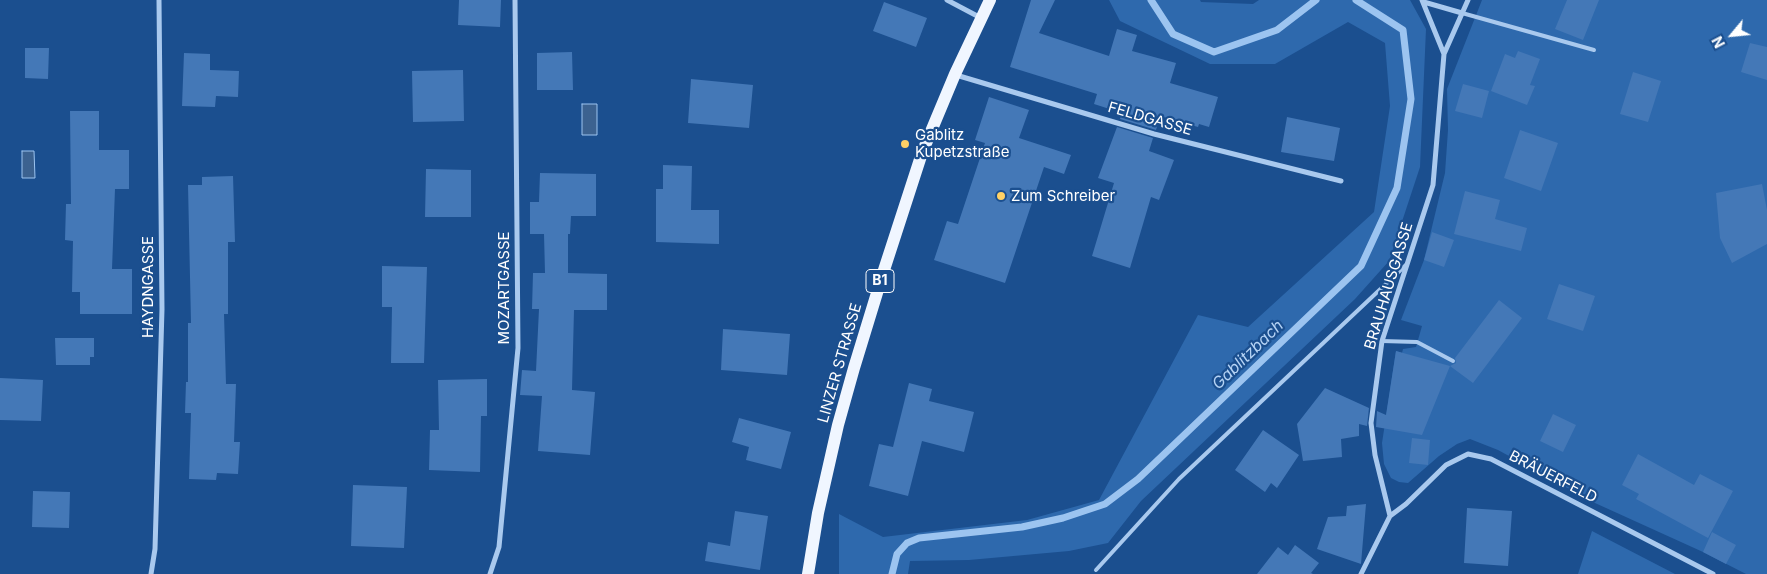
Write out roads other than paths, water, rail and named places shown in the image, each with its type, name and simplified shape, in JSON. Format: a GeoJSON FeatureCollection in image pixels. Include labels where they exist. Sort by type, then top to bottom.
{"type":"FeatureCollection","features":[{"type":"Feature","properties":{"kind":"main road","name":"LINZER STRASSE"},"geometry":{"type":"LineString","coordinates":[[808,574],[828,468],[854,368],[922,153],[990,0]]}},
{"type":"Feature","properties":{"kind":"street","name":"HAYDNGASSE"},"geometry":{"type":"LineString","coordinates":[[151,574],[155,549],[162,310],[159,0]]}},
{"type":"Feature","properties":{"kind":"street","name":"MOZARTGASSE"},"geometry":{"type":"LineString","coordinates":[[490,574],[499,547],[518,348],[515,0]]}},
{"type":"Feature","properties":{"kind":"street"},"geometry":{"type":"LineString","coordinates":[[947,0],[981,18]]}},
{"type":"Feature","properties":{"kind":"street"},"geometry":{"type":"LineString","coordinates":[[1444,54],[1468,0]]}},
{"type":"Feature","properties":{"kind":"street","name":"BRAUHAUSGASSE"},"geometry":{"type":"LineString","coordinates":[[1423,1],[1462,13]]}},
{"type":"Feature","properties":{"kind":"street","name":"BRAUHAUSGASSE"},"geometry":{"type":"LineString","coordinates":[[1390,516],[1375,455],[1371,422],[1382,342],[1433,185],[1444,54],[1423,1]]}},
{"type":"Feature","properties":{"kind":"street","name":"FELDGASSE"},"geometry":{"type":"LineString","coordinates":[[956,74],[1154,134],[1340,182]]}},
{"type":"Feature","properties":{"kind":"street","name":"BRÄUERFELD"},"geometry":{"type":"LineString","coordinates":[[1390,516],[1406,504],[1446,465],[1468,454],[1491,459],[1713,574]]}},
{"type":"Feature","properties":{"kind":"street"},"geometry":{"type":"LineString","coordinates":[[1361,574],[1390,516]]}},
{"type":"Feature","properties":{"kind":"lane"},"geometry":{"type":"LineString","coordinates":[[1462,13],[1594,50]]}},
{"type":"Feature","properties":{"kind":"lane"},"geometry":{"type":"LineString","coordinates":[[1096,570],[1179,478],[1407,264]]}},
{"type":"Feature","properties":{"kind":"lane"},"geometry":{"type":"LineString","coordinates":[[1382,342],[1417,342],[1453,361]]}},
{"type":"Feature","properties":{"kind":"waterway","name":"Gablitzbach"},"geometry":{"type":"LineString","coordinates":[[1151,0],[1173,34],[1214,52],[1277,30],[1316,0]]}},
{"type":"Feature","properties":{"kind":"waterway","name":"Gablitzbach"},"geometry":{"type":"LineString","coordinates":[[892,574],[897,554],[907,543],[919,538],[1022,527],[1063,518],[1105,504],[1138,479],[1361,266],[1397,188],[1411,99],[1403,30],[1356,0]]}},
{"type":"Feature","properties":{"kind":"place","name":"Gablitz Kupetzstraße"},"geometry":{"type":"Point","coordinates":[905,144]}},
{"type":"Feature","properties":{"kind":"place","name":"Zum Schreiber"},"geometry":{"type":"Point","coordinates":[1001,196]}}]}
